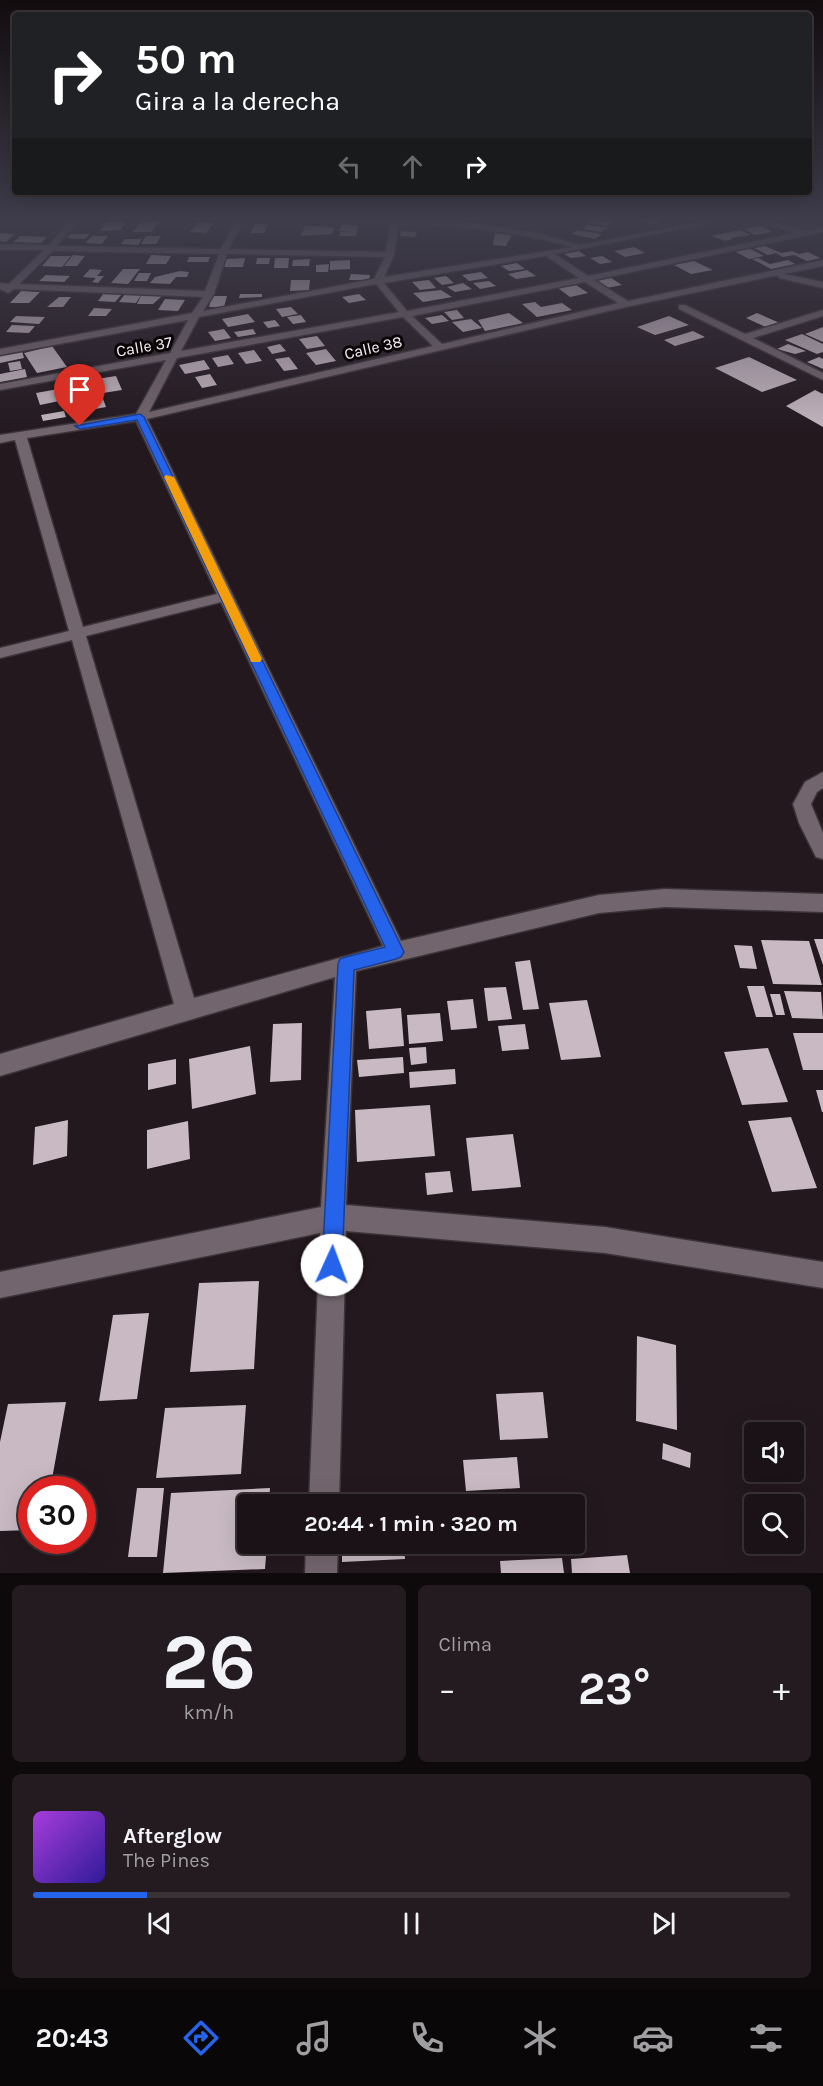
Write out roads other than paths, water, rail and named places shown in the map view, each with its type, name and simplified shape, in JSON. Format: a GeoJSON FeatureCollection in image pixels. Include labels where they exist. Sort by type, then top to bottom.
{"type":"FeatureCollection","features":[{"type":"Feature","properties":{"kind":"street"},"geometry":{"type":"LineString","coordinates":[[121,290],[209,294]]}},
{"type":"Feature","properties":{"kind":"street"},"geometry":{"type":"LineString","coordinates":[[210,290],[140,417],[396,952]]}},
{"type":"Feature","properties":{"kind":"street"},"geometry":{"type":"LineString","coordinates":[[0,352],[329,290]]}},
{"type":"Feature","properties":{"kind":"street"},"geometry":{"type":"LineString","coordinates":[[386,290],[405,314],[440,346]]}},
{"type":"Feature","properties":{"kind":"street","name":"Calle 37"},"geometry":{"type":"LineString","coordinates":[[0,387],[524,290]]}},
{"type":"Feature","properties":{"kind":"street"},"geometry":{"type":"LineString","coordinates":[[606,290],[626,304]]}},
{"type":"Feature","properties":{"kind":"street","name":"Calle 38"},"geometry":{"type":"LineString","coordinates":[[0,439],[140,417],[440,346],[693,290]]}},
{"type":"Feature","properties":{"kind":"street"},"geometry":{"type":"LineString","coordinates":[[682,307],[823,377]]}},
{"type":"Feature","properties":{"kind":"street"},"geometry":{"type":"LineString","coordinates":[[743,338],[823,313]]}},
{"type":"Feature","properties":{"kind":"street"},"geometry":{"type":"LineString","coordinates":[[20,436],[187,1010]]}},
{"type":"Feature","properties":{"kind":"street"},"geometry":{"type":"LineString","coordinates":[[0,653],[226,596]]}},
{"type":"Feature","properties":{"kind":"street"},"geometry":{"type":"LineString","coordinates":[[823,779],[811,787],[802,804],[808,823],[823,851]]}},
{"type":"Feature","properties":{"kind":"street"},"geometry":{"type":"LineString","coordinates":[[0,1065],[346,964],[599,904],[665,898],[823,903]]}},
{"type":"Feature","properties":{"kind":"street"},"geometry":{"type":"LineString","coordinates":[[324,1494],[333,1217],[346,964]]}},
{"type":"Feature","properties":{"kind":"street"},"geometry":{"type":"LineString","coordinates":[[0,1285],[333,1217],[605,1240],[823,1275]]}},
{"type":"Feature","properties":{"kind":"street"},"geometry":{"type":"LineString","coordinates":[[321,1573],[322,1554]]}}]}
